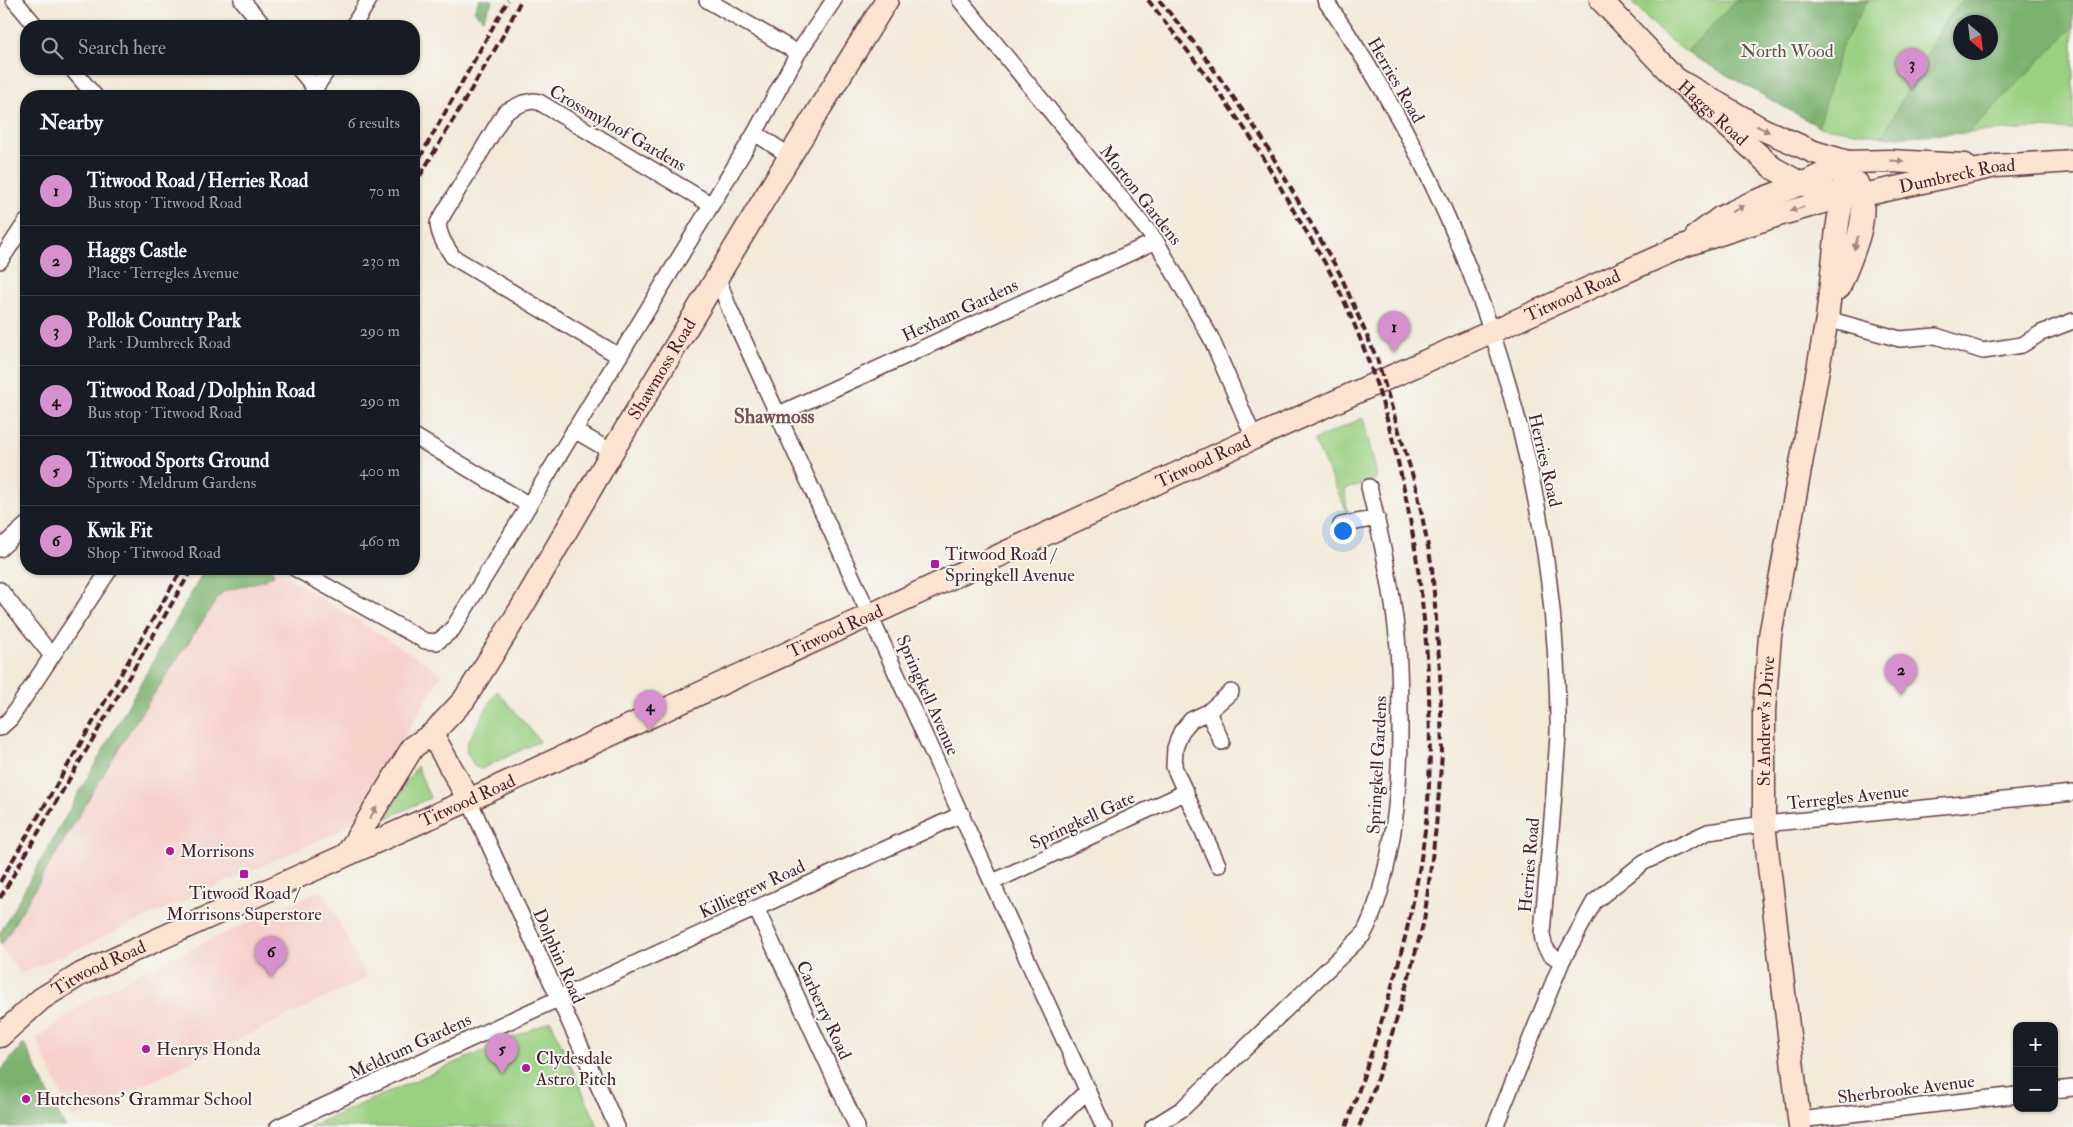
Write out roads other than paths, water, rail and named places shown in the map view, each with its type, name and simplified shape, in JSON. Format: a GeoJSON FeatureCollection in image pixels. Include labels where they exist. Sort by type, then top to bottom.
{"type":"FeatureCollection","features":[{"type":"Feature","properties":{"kind":"main road","name":"Shawmoss Road"},"geometry":{"type":"LineString","coordinates":[[347,854],[413,747],[432,734],[468,694],[522,607],[612,452],[790,156],[887,0]]}},
{"type":"Feature","properties":{"kind":"main road","name":"Haggs Road"},"geometry":{"type":"LineString","coordinates":[[1601,0],[1676,79],[1773,168],[1802,184],[1853,196]]}},
{"type":"Feature","properties":{"kind":"main road"},"geometry":{"type":"LineString","coordinates":[[1676,79],[1762,129],[1802,148],[1848,162],[1890,160],[1996,166]]}},
{"type":"Feature","properties":{"kind":"main road","name":"Dumbreck Road"},"geometry":{"type":"LineString","coordinates":[[1853,196],[1996,166],[2073,161]]}},
{"type":"Feature","properties":{"kind":"main road","name":"Titwood Road"},"geometry":{"type":"LineString","coordinates":[[1683,246],[1720,218],[1751,203],[1802,184],[1848,162]]}},
{"type":"Feature","properties":{"kind":"main road","name":"St Andrew's Drive"},"geometry":{"type":"LineString","coordinates":[[1799,1124],[1764,824],[1764,711],[1770,636],[1827,319],[1837,229],[1853,196],[1848,162]]}},
{"type":"Feature","properties":{"kind":"main road","name":"Titwood Road"},"geometry":{"type":"LineString","coordinates":[[0,1036],[41,999],[81,974],[469,800],[1254,438],[1683,246],[1774,216],[1853,196]]}},
{"type":"Feature","properties":{"kind":"main road"},"geometry":{"type":"LineString","coordinates":[[432,734],[469,800]]}},
{"type":"Feature","properties":{"kind":"street"},"geometry":{"type":"LineString","coordinates":[[14,0],[31,20]]}},
{"type":"Feature","properties":{"kind":"street"},"geometry":{"type":"LineString","coordinates":[[242,0],[259,20]]}},
{"type":"Feature","properties":{"kind":"street"},"geometry":{"type":"LineString","coordinates":[[356,20],[368,0]]}},
{"type":"Feature","properties":{"kind":"street"},"geometry":{"type":"LineString","coordinates":[[707,0],[798,53]]}},
{"type":"Feature","properties":{"kind":"street"},"geometry":{"type":"LineString","coordinates":[[307,575],[425,641],[437,642],[452,630],[754,134],[798,53],[834,0]]}},
{"type":"Feature","properties":{"kind":"street","name":"Morton Gardens"},"geometry":{"type":"LineString","coordinates":[[960,0],[1156,241],[1211,338],[1254,438]]}},
{"type":"Feature","properties":{"kind":"street","name":"Herries Road"},"geometry":{"type":"LineString","coordinates":[[1325,0],[1370,68],[1424,167],[1448,220],[1491,331],[1515,409],[1533,483],[1547,563],[1554,636],[1559,719],[1542,934],[1543,946],[1549,954],[1562,961]]}},
{"type":"Feature","properties":{"kind":"street"},"geometry":{"type":"LineString","coordinates":[[77,75],[90,90]]}},
{"type":"Feature","properties":{"kind":"street"},"geometry":{"type":"LineString","coordinates":[[302,75],[311,90]]}},
{"type":"Feature","properties":{"kind":"street"},"geometry":{"type":"LineString","coordinates":[[313,90],[324,75]]}},
{"type":"Feature","properties":{"kind":"street","name":"Crossmyloof Gardens"},"geometry":{"type":"LineString","coordinates":[[619,356],[453,257],[442,241],[438,224],[473,165],[505,112],[523,103],[540,102],[710,204]]}},
{"type":"Feature","properties":{"kind":"street"},"geometry":{"type":"LineString","coordinates":[[754,134],[790,156]]}},
{"type":"Feature","properties":{"kind":"street"},"geometry":{"type":"LineString","coordinates":[[0,261],[20,231]]}},
{"type":"Feature","properties":{"kind":"street","name":"Hexham Gardens"},"geometry":{"type":"LineString","coordinates":[[779,414],[1156,241]]}},
{"type":"Feature","properties":{"kind":"street","name":"Springkell Avenue"},"geometry":{"type":"LineString","coordinates":[[718,278],[729,308],[871,614],[1104,1127]]}},
{"type":"Feature","properties":{"kind":"street"},"geometry":{"type":"LineString","coordinates":[[1827,319],[1900,339],[1936,336],[1983,351],[2022,345],[2042,333],[2073,321]]}},
{"type":"Feature","properties":{"kind":"street"},"geometry":{"type":"LineString","coordinates":[[574,430],[612,452]]}},
{"type":"Feature","properties":{"kind":"street"},"geometry":{"type":"LineString","coordinates":[[420,440],[529,505]]}},
{"type":"Feature","properties":{"kind":"street","name":"Springkell Gardens"},"geometry":{"type":"LineString","coordinates":[[1153,1127],[1182,1108],[1218,1076],[1363,934],[1373,917],[1383,884],[1392,840],[1400,762],[1400,676],[1393,600],[1369,486]]}},
{"type":"Feature","properties":{"kind":"street"},"geometry":{"type":"LineString","coordinates":[[1341,525],[1377,518]]}},
{"type":"Feature","properties":{"kind":"street"},"geometry":{"type":"LineString","coordinates":[[1,546],[20,530]]}},
{"type":"Feature","properties":{"kind":"street"},"geometry":{"type":"LineString","coordinates":[[0,728],[10,719],[106,575]]}},
{"type":"Feature","properties":{"kind":"street"},"geometry":{"type":"LineString","coordinates":[[0,590],[52,656]]}},
{"type":"Feature","properties":{"kind":"street"},"geometry":{"type":"LineString","coordinates":[[1218,865],[1174,767],[1175,748],[1181,732],[1191,720],[1208,712],[1231,692]]}},
{"type":"Feature","properties":{"kind":"street"},"geometry":{"type":"LineString","coordinates":[[1208,712],[1222,742]]}},
{"type":"Feature","properties":{"kind":"street","name":"Springkell Gate"},"geometry":{"type":"LineString","coordinates":[[993,882],[1186,792]]}},
{"type":"Feature","properties":{"kind":"street","name":"Terregles Avenue"},"geometry":{"type":"LineString","coordinates":[[1495,1127],[1562,961],[1594,902],[1644,862],[1708,832],[1764,824],[2073,793]]}},
{"type":"Feature","properties":{"kind":"street","name":"Dolphin Road"},"geometry":{"type":"LineString","coordinates":[[469,800],[617,1127]]}},
{"type":"Feature","properties":{"kind":"street","name":"Killiegrew Road"},"geometry":{"type":"LineString","coordinates":[[558,999],[962,814]]}},
{"type":"Feature","properties":{"kind":"street","name":"Carberry Road"},"geometry":{"type":"LineString","coordinates":[[756,908],[857,1127]]}},
{"type":"Feature","properties":{"kind":"street","name":"Meldrum Gardens"},"geometry":{"type":"LineString","coordinates":[[278,1127],[558,999]]}},
{"type":"Feature","properties":{"kind":"street"},"geometry":{"type":"LineString","coordinates":[[2058,1090],[2073,1088]]}},
{"type":"Feature","properties":{"kind":"street"},"geometry":{"type":"LineString","coordinates":[[1050,1127],[1088,1090]]}},
{"type":"Feature","properties":{"kind":"street","name":"Sherbrooke Avenue"},"geometry":{"type":"LineString","coordinates":[[1799,1124],[2013,1096]]}},
{"type":"Feature","properties":{"kind":"railway"},"geometry":{"type":"LineString","coordinates":[[420,157],[508,0]]}},
{"type":"Feature","properties":{"kind":"railway"},"geometry":{"type":"LineString","coordinates":[[420,176],[504,34],[521,0]]}},
{"type":"Feature","properties":{"kind":"railway"},"geometry":{"type":"LineString","coordinates":[[1148,0],[1215,87],[1253,141],[1333,278],[1355,325],[1373,375],[1389,427],[1413,535],[1421,589],[1429,695],[1428,806],[1421,861],[1405,939],[1384,1014],[1346,1127]]}},
{"type":"Feature","properties":{"kind":"railway"},"geometry":{"type":"LineString","coordinates":[[1159,0],[1200,50],[1262,138],[1340,274],[1377,359],[1417,490],[1432,567],[1440,671],[1442,754],[1436,827],[1424,921],[1399,1012],[1359,1127]]}},
{"type":"Feature","properties":{"kind":"railway"},"geometry":{"type":"LineString","coordinates":[[0,882],[179,575]]}},
{"type":"Feature","properties":{"kind":"railway"},"geometry":{"type":"LineString","coordinates":[[0,898],[188,575]]}},
{"type":"Feature","properties":{"kind":"place","name":"Pollok Country Park"},"geometry":{"type":"Point","coordinates":[1912,89]}},
{"type":"Feature","properties":{"kind":"place","name":"Titwood Road / Herries Road"},"geometry":{"type":"Point","coordinates":[1394,352]}},
{"type":"Feature","properties":{"kind":"place","name":"Titwood Road / Springkell Avenue"},"geometry":{"type":"Point","coordinates":[935,564]}},
{"type":"Feature","properties":{"kind":"place","name":"Haggs Castle"},"geometry":{"type":"Point","coordinates":[1901,695]}},
{"type":"Feature","properties":{"kind":"place","name":"Titwood Road / Dolphin Road"},"geometry":{"type":"Point","coordinates":[650,731]}},
{"type":"Feature","properties":{"kind":"place","name":"Morrisons"},"geometry":{"type":"Point","coordinates":[170,851]}},
{"type":"Feature","properties":{"kind":"place","name":"Titwood Road / Morrisons Superstore"},"geometry":{"type":"Point","coordinates":[244,874]}},
{"type":"Feature","properties":{"kind":"place","name":"Kwik Fit"},"geometry":{"type":"Point","coordinates":[271,977]}},
{"type":"Feature","properties":{"kind":"place","name":"Henrys Honda"},"geometry":{"type":"Point","coordinates":[146,1049]}},
{"type":"Feature","properties":{"kind":"place","name":"Clydesdale Astro Pitch"},"geometry":{"type":"Point","coordinates":[526,1068]}},
{"type":"Feature","properties":{"kind":"place","name":"Titwood Sports Ground"},"geometry":{"type":"Point","coordinates":[502,1074]}},
{"type":"Feature","properties":{"kind":"place","name":"Hutchesons' Grammar School"},"geometry":{"type":"Point","coordinates":[26,1099]}},
{"type":"Feature","properties":{"kind":"district","name":"Shawmoss"},"geometry":{"type":"Point","coordinates":[774,416]}},
{"type":"Feature","properties":{"kind":"park label","name":"North Wood"},"geometry":{"type":"Point","coordinates":[1787,51]}}]}
